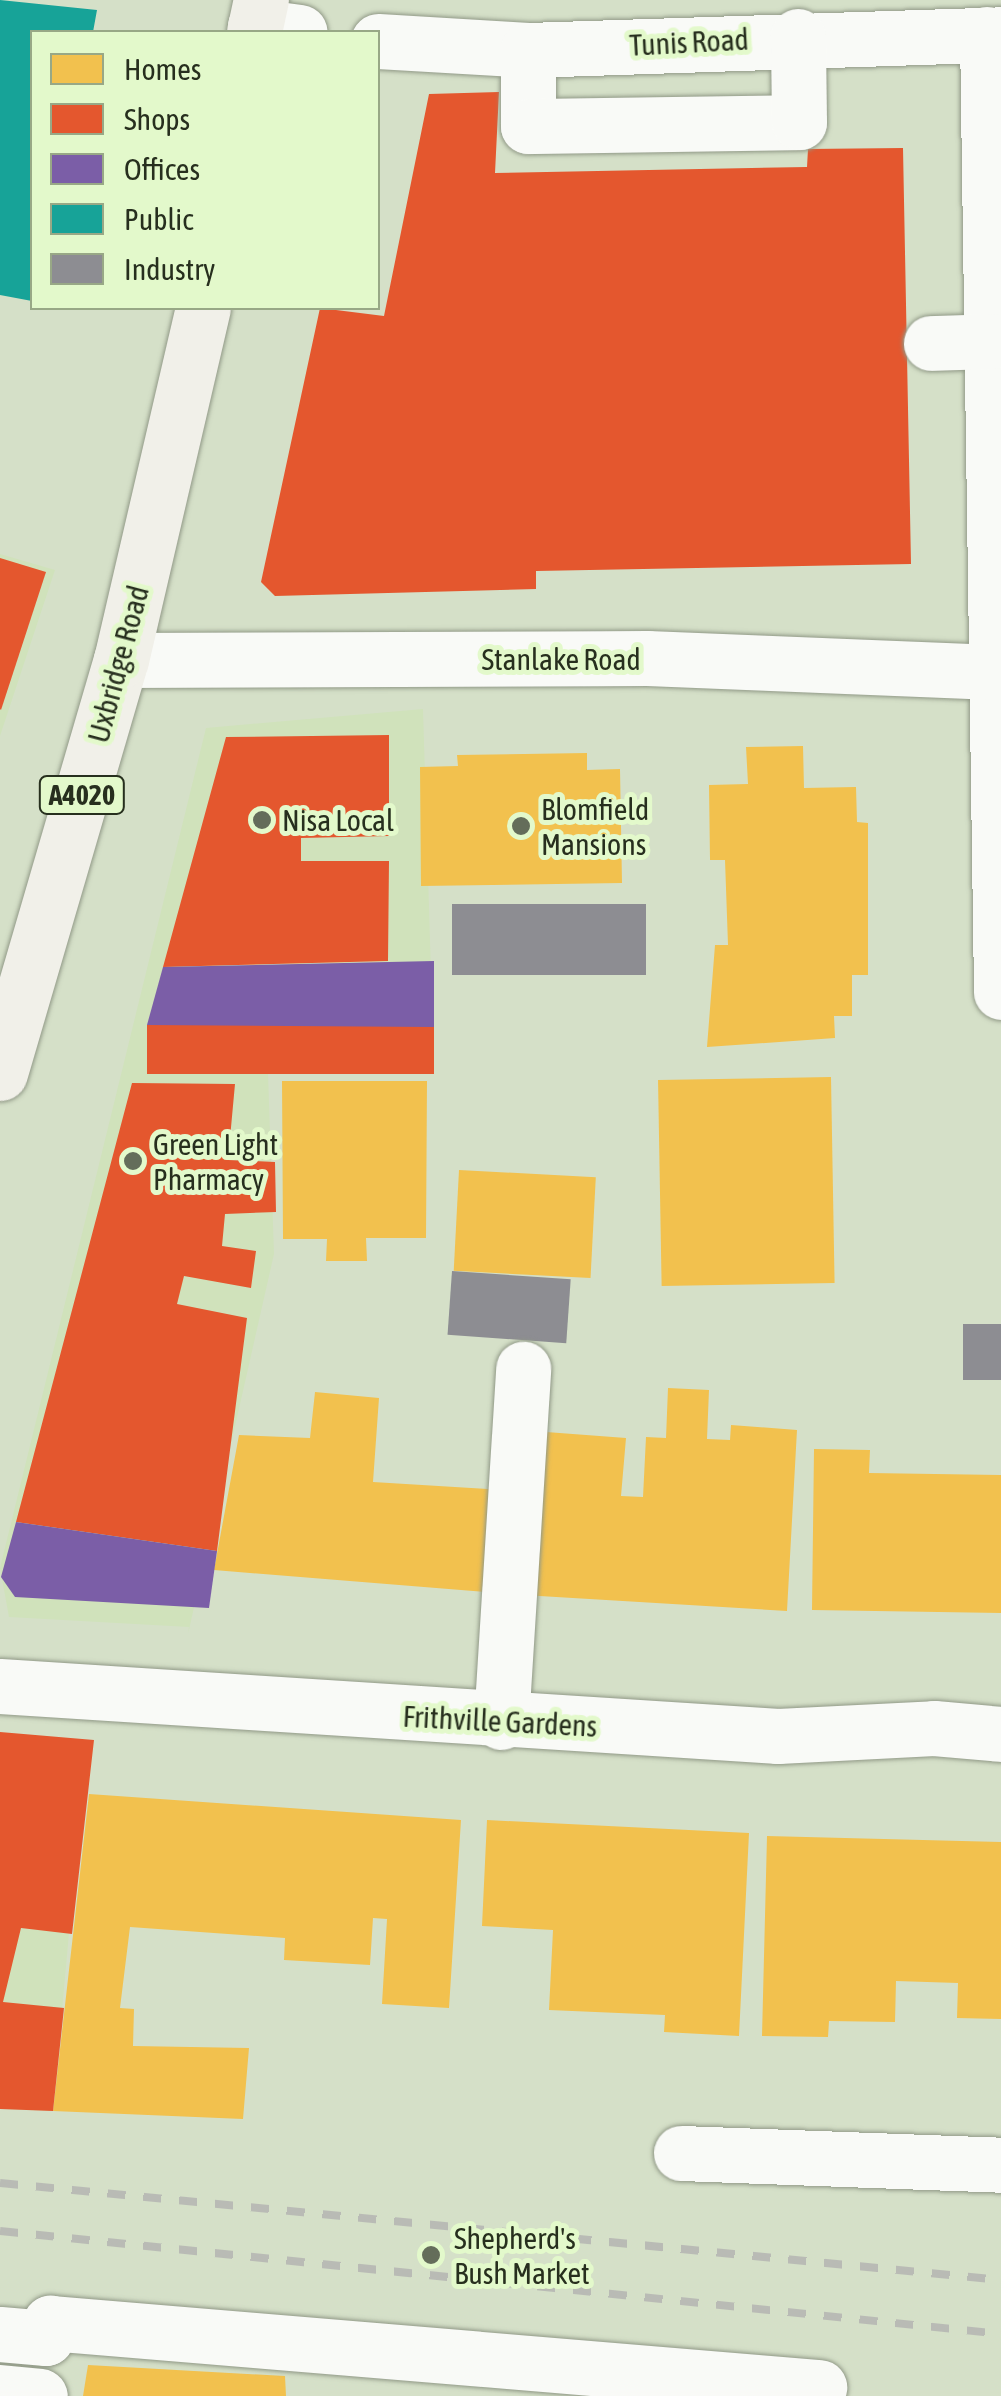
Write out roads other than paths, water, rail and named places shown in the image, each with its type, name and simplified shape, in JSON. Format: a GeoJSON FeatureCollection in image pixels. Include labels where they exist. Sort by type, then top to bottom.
{"type":"FeatureCollection","features":[{"type":"Feature","properties":{"kind":"main road","name":"Uxbridge Road"},"geometry":{"type":"LineString","coordinates":[[0,1073],[122,660],[203,310]]}},
{"type":"Feature","properties":{"kind":"street","name":"Tunis Road"},"geometry":{"type":"LineString","coordinates":[[380,42],[528,50],[798,36],[994,34]]}},
{"type":"Feature","properties":{"kind":"street"},"geometry":{"type":"LineString","coordinates":[[994,34],[995,672],[1001,992]]}},
{"type":"Feature","properties":{"kind":"street"},"geometry":{"type":"LineString","coordinates":[[528,50],[528,126],[799,122],[798,36]]}},
{"type":"Feature","properties":{"kind":"street"},"geometry":{"type":"LineString","coordinates":[[931,343],[995,342]]}},
{"type":"Feature","properties":{"kind":"street","name":"Stanlake Road"},"geometry":{"type":"LineString","coordinates":[[122,660],[647,658],[995,672]]}},
{"type":"Feature","properties":{"kind":"street"},"geometry":{"type":"LineString","coordinates":[[501,1722],[523,1369]]}},
{"type":"Feature","properties":{"kind":"street","name":"Frithville Gardens"},"geometry":{"type":"LineString","coordinates":[[0,1686],[501,1722],[778,1736],[934,1728],[1001,1734]]}},
{"type":"Feature","properties":{"kind":"street"},"geometry":{"type":"LineString","coordinates":[[681,2153],[1001,2165]]}},
{"type":"Feature","properties":{"kind":"street"},"geometry":{"type":"LineString","coordinates":[[0,2334],[46,2338],[50,2323],[819,2387]]}},
{"type":"Feature","properties":{"kind":"street"},"geometry":{"type":"LineString","coordinates":[[0,2392],[40,2396]]}},
{"type":"Feature","properties":{"kind":"railway"},"geometry":{"type":"LineString","coordinates":[[0,2183],[1001,2280]]}},
{"type":"Feature","properties":{"kind":"railway"},"geometry":{"type":"LineString","coordinates":[[0,2231],[1001,2334]]}},
{"type":"Feature","properties":{"kind":"place","name":"Nisa Local"},"geometry":{"type":"Point","coordinates":[262,820]}},
{"type":"Feature","properties":{"kind":"place","name":"Blomfield Mansions"},"geometry":{"type":"Point","coordinates":[521,826]}},
{"type":"Feature","properties":{"kind":"place","name":"Green Light Pharmacy"},"geometry":{"type":"Point","coordinates":[133,1161]}},
{"type":"Feature","properties":{"kind":"place","name":"Shepherd's Bush Market"},"geometry":{"type":"Point","coordinates":[431,2255]}}]}
